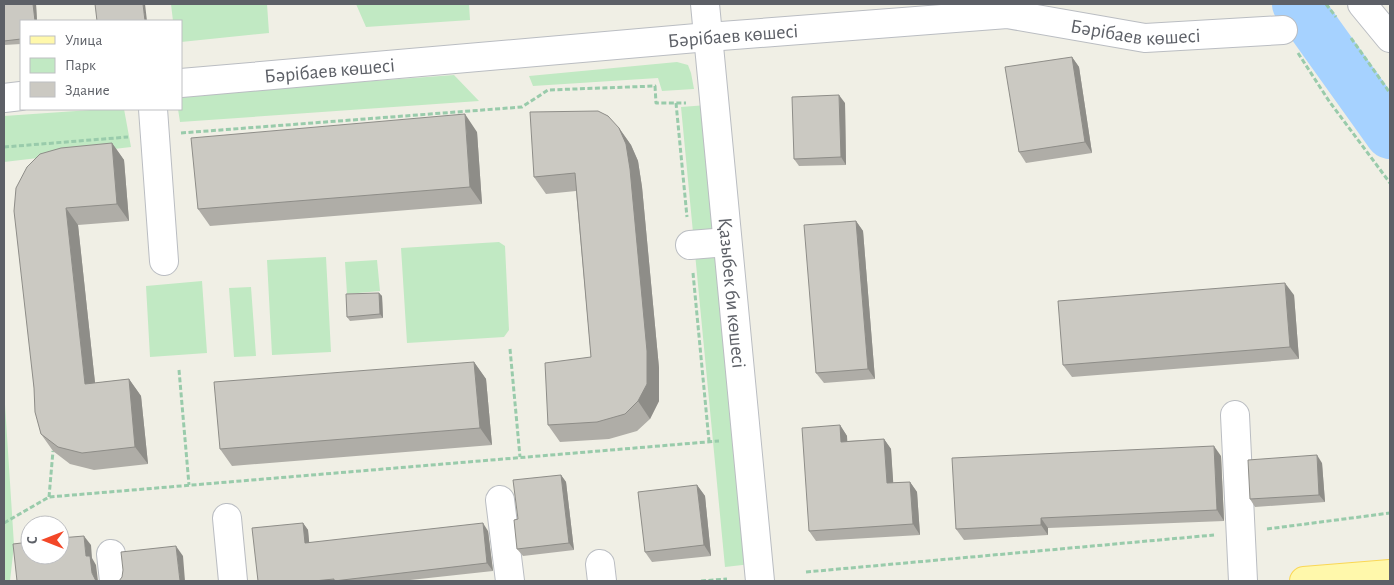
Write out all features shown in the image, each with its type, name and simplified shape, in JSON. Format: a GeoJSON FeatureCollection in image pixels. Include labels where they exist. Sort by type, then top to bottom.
{"type":"FeatureCollection","features":[{"type":"Feature","properties":{"kind":"main road"},"geometry":{"type":"LineString","coordinates":[[1304,581],[1390,574]]}},
{"type":"Feature","properties":{"kind":"street","name":"Қазыбек би көшесі"},"geometry":{"type":"LineString","coordinates":[[706,4],[760,581]]}},
{"type":"Feature","properties":{"kind":"street"},"geometry":{"type":"LineString","coordinates":[[1362,4],[1390,38]]}},
{"type":"Feature","properties":{"kind":"street","name":"Бәрібаев көшесі"},"geometry":{"type":"LineString","coordinates":[[182,83],[708,37],[1007,14],[1145,38],[1283,30]]}},
{"type":"Feature","properties":{"kind":"street"},"geometry":{"type":"LineString","coordinates":[[4,98],[20,96]]}},
{"type":"Feature","properties":{"kind":"street"},"geometry":{"type":"LineString","coordinates":[[154,122],[164,261]]}},
{"type":"Feature","properties":{"kind":"street"},"geometry":{"type":"LineString","coordinates":[[690,245],[727,242]]}},
{"type":"Feature","properties":{"kind":"street"},"geometry":{"type":"LineString","coordinates":[[1235,415],[1243,581]]}},
{"type":"Feature","properties":{"kind":"street"},"geometry":{"type":"LineString","coordinates":[[500,500],[510,581]]}},
{"type":"Feature","properties":{"kind":"street"},"geometry":{"type":"LineString","coordinates":[[227,518],[233,581]]}},
{"type":"Feature","properties":{"kind":"street"},"geometry":{"type":"LineString","coordinates":[[111,554],[114,581]]}},
{"type":"Feature","properties":{"kind":"path"},"geometry":{"type":"LineString","coordinates":[[1326,4],[1338,20]]}},
{"type":"Feature","properties":{"kind":"path"},"geometry":{"type":"LineString","coordinates":[[1283,30],[1329,101],[1390,183]]}},
{"type":"Feature","properties":{"kind":"path"},"geometry":{"type":"LineString","coordinates":[[1349,36],[1390,93]]}},
{"type":"Feature","properties":{"kind":"path"},"geometry":{"type":"LineString","coordinates":[[4,147],[154,122],[522,107],[548,90],[655,86],[656,103],[689,103]]}},
{"type":"Feature","properties":{"kind":"path"},"geometry":{"type":"LineString","coordinates":[[510,349],[520,457]]}},
{"type":"Feature","properties":{"kind":"path"},"geometry":{"type":"LineString","coordinates":[[179,370],[189,485]]}},
{"type":"Feature","properties":{"kind":"path"},"geometry":{"type":"LineString","coordinates":[[4,523],[50,497],[746,438]]}},
{"type":"Feature","properties":{"kind":"path"},"geometry":{"type":"LineString","coordinates":[[50,497],[53,451]]}},
{"type":"Feature","properties":{"kind":"path"},"geometry":{"type":"LineString","coordinates":[[806,572],[1240,533],[1390,513]]}},
{"type":"Feature","properties":{"kind":"path"},"geometry":{"type":"LineString","coordinates":[[701,581],[727,579]]}},
{"type":"Feature","properties":{"kind":"green space"},"geometry":{"type":"Polygon","coordinates":[[[171,4],[267,4],[269,33],[182,42],[182,20],[173,20],[171,4]]]}},
{"type":"Feature","properties":{"kind":"green space"},"geometry":{"type":"Polygon","coordinates":[[[356,4],[469,4],[470,20],[366,27],[356,4]]]}},
{"type":"Feature","properties":{"kind":"green space"},"geometry":{"type":"Polygon","coordinates":[[[677,62],[688,65],[694,89],[662,91],[658,78],[533,86],[529,76],[677,62]]]}},
{"type":"Feature","properties":{"kind":"green space"},"geometry":{"type":"Polygon","coordinates":[[[454,75],[479,101],[180,122],[178,110],[182,110],[182,95],[454,75]]]}},
{"type":"Feature","properties":{"kind":"green space"},"geometry":{"type":"Polygon","coordinates":[[[707,105],[751,564],[725,567],[681,107],[707,105]]]}},
{"type":"Feature","properties":{"kind":"green space"},"geometry":{"type":"Polygon","coordinates":[[[91,110],[124,110],[131,147],[4,162],[4,116],[91,110]]]}},
{"type":"Feature","properties":{"kind":"green space"},"geometry":{"type":"Polygon","coordinates":[[[499,242],[505,246],[509,330],[504,337],[407,343],[401,248],[499,242]]]}},
{"type":"Feature","properties":{"kind":"green space"},"geometry":{"type":"Polygon","coordinates":[[[326,257],[331,352],[272,355],[267,260],[326,257]]]}},
{"type":"Feature","properties":{"kind":"green space"},"geometry":{"type":"Polygon","coordinates":[[[377,260],[380,291],[347,294],[345,262],[377,260]]]}},
{"type":"Feature","properties":{"kind":"green space"},"geometry":{"type":"Polygon","coordinates":[[[202,281],[207,353],[150,357],[146,286],[202,281]]]}},
{"type":"Feature","properties":{"kind":"green space"},"geometry":{"type":"Polygon","coordinates":[[[251,287],[256,356],[234,357],[229,288],[251,287]]]}},
{"type":"Feature","properties":{"kind":"green space"},"geometry":{"type":"Polygon","coordinates":[[[4,389],[14,545],[10,581],[4,581],[4,389]]]}},
{"type":"Feature","properties":{"kind":"building"},"geometry":{"type":"Polygon","coordinates":[[[4,4],[33,4],[35,20],[20,20],[20,39],[4,41],[4,4]]]}},
{"type":"Feature","properties":{"kind":"building"},"geometry":{"type":"Polygon","coordinates":[[[95,4],[143,4],[145,20],[97,20],[95,4]]]}},
{"type":"Feature","properties":{"kind":"building"},"geometry":{"type":"Polygon","coordinates":[[[1072,57],[1085,142],[1019,152],[1005,67],[1072,57]]]}},
{"type":"Feature","properties":{"kind":"building"},"geometry":{"type":"Polygon","coordinates":[[[839,95],[841,157],[794,159],[792,97],[839,95]]]}},
{"type":"Feature","properties":{"kind":"building"},"geometry":{"type":"Polygon","coordinates":[[[598,111],[608,116],[619,128],[626,144],[647,351],[647,384],[638,401],[625,414],[597,422],[548,425],[545,363],[591,357],[575,173],[534,177],[530,112],[598,111]]]}},
{"type":"Feature","properties":{"kind":"building"},"geometry":{"type":"Polygon","coordinates":[[[465,114],[470,187],[198,209],[191,138],[465,114]]]}},
{"type":"Feature","properties":{"kind":"building"},"geometry":{"type":"Polygon","coordinates":[[[112,143],[117,204],[66,208],[85,384],[129,379],[135,447],[82,453],[58,447],[41,434],[35,412],[14,211],[16,188],[27,167],[40,154],[61,148],[112,143]]]}},
{"type":"Feature","properties":{"kind":"building"},"geometry":{"type":"Polygon","coordinates":[[[856,221],[868,369],[816,373],[804,225],[856,221]]]}},
{"type":"Feature","properties":{"kind":"building"},"geometry":{"type":"Polygon","coordinates":[[[1285,283],[1290,347],[1063,365],[1058,301],[1285,283]]]}},
{"type":"Feature","properties":{"kind":"building"},"geometry":{"type":"Polygon","coordinates":[[[379,293],[380,314],[347,317],[346,294],[379,293]]]}},
{"type":"Feature","properties":{"kind":"building"},"geometry":{"type":"Polygon","coordinates":[[[474,362],[480,428],[220,449],[214,382],[474,362]]]}},
{"type":"Feature","properties":{"kind":"building"},"geometry":{"type":"Polygon","coordinates":[[[840,425],[841,442],[884,439],[887,483],[910,482],[913,524],[809,531],[802,428],[840,425]]]}},
{"type":"Feature","properties":{"kind":"building"},"geometry":{"type":"Polygon","coordinates":[[[1214,446],[1217,510],[1041,518],[1041,525],[956,529],[952,458],[1214,446]]]}},
{"type":"Feature","properties":{"kind":"building"},"geometry":{"type":"Polygon","coordinates":[[[1317,455],[1319,495],[1250,499],[1248,460],[1317,455]]]}},
{"type":"Feature","properties":{"kind":"building"},"geometry":{"type":"Polygon","coordinates":[[[561,475],[569,543],[517,549],[514,520],[518,519],[513,480],[561,475]]]}},
{"type":"Feature","properties":{"kind":"building"},"geometry":{"type":"Polygon","coordinates":[[[697,485],[704,545],[645,552],[638,492],[697,485]]]}},
{"type":"Feature","properties":{"kind":"building"},"geometry":{"type":"Polygon","coordinates":[[[303,523],[305,543],[483,523],[487,563],[334,581],[334,579],[258,581],[252,528],[303,523]]]}},
{"type":"Feature","properties":{"kind":"building"},"geometry":{"type":"Polygon","coordinates":[[[84,536],[86,556],[90,556],[92,573],[96,581],[17,581],[13,544],[20,543],[20,565],[70,565],[70,537],[84,536]]]}},
{"type":"Feature","properties":{"kind":"building"},"geometry":{"type":"Polygon","coordinates":[[[176,546],[180,581],[119,581],[123,570],[121,552],[176,546]]]}},
{"type":"Feature","properties":{"kind":"waterway"},"geometry":{"type":"LineString","coordinates":[[1297,4],[1390,134]]}}]}
